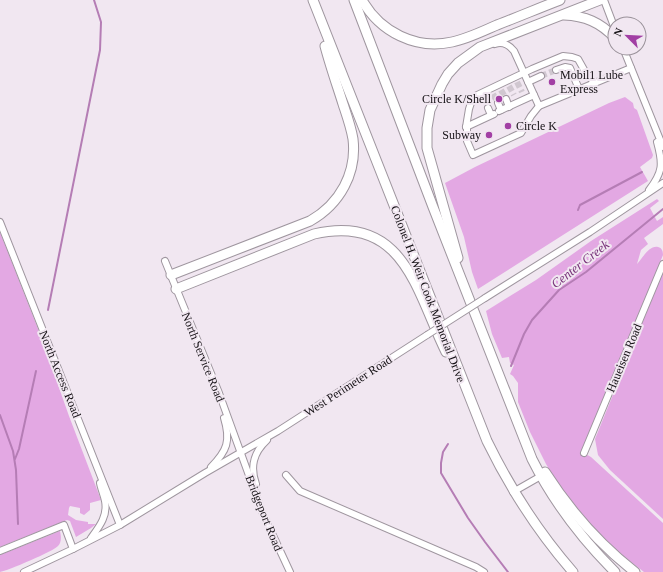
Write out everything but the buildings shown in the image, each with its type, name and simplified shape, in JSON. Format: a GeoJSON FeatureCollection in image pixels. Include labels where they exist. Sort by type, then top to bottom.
{"type":"FeatureCollection","features":[{"type":"Feature","properties":{"kind":"highway"},"geometry":{"type":"LineString","coordinates":[[170,275],[310,221],[327,209],[345,186],[353,160],[354,150],[352,131],[329,59],[313,0]]}},
{"type":"Feature","properties":{"kind":"highway","name":"Colonel H. Weir Cook Memorial Drive"},"geometry":{"type":"LineString","coordinates":[[313,0],[413,252],[469,399],[487,441],[514,492],[540,532],[573,572]]}},
{"type":"Feature","properties":{"kind":"highway"},"geometry":{"type":"LineString","coordinates":[[354,0],[532,459],[541,476],[570,520],[593,549],[615,572]]}},
{"type":"Feature","properties":{"kind":"highway"},"geometry":{"type":"LineString","coordinates":[[362,0],[373,16],[393,33],[415,42],[437,44],[459,41],[560,0]]}},
{"type":"Feature","properties":{"kind":"highway"},"geometry":{"type":"LineString","coordinates":[[465,288],[452,232],[429,157],[427,137],[429,114],[436,95],[448,74],[469,54],[488,43],[600,0]]}},
{"type":"Feature","properties":{"kind":"highway"},"geometry":{"type":"LineString","coordinates":[[561,14],[574,15],[589,19],[598,23],[607,31]]}},
{"type":"Feature","properties":{"kind":"highway"},"geometry":{"type":"LineString","coordinates":[[176,288],[314,234],[341,230],[354,231],[367,235],[386,245],[396,253],[407,267],[420,291],[440,340],[469,399]]}},
{"type":"Feature","properties":{"kind":"highway"},"geometry":{"type":"LineString","coordinates":[[510,403],[541,465],[568,507],[597,538],[635,572]]}},
{"type":"Feature","properties":{"kind":"street"},"geometry":{"type":"LineString","coordinates":[[604,0],[610,16]]}},
{"type":"Feature","properties":{"kind":"street"},"geometry":{"type":"LineString","coordinates":[[469,54],[498,43],[503,43],[511,47],[539,106]]}},
{"type":"Feature","properties":{"kind":"street"},"geometry":{"type":"LineString","coordinates":[[595,83],[588,75],[580,61],[572,57],[563,56],[524,73],[516,80],[483,96],[473,97],[470,102],[466,127],[467,141],[474,156],[521,133],[539,106],[595,83],[630,68]]}},
{"type":"Feature","properties":{"kind":"street"},"geometry":{"type":"LineString","coordinates":[[625,56],[663,147]]}},
{"type":"Feature","properties":{"kind":"street"},"geometry":{"type":"LineString","coordinates":[[556,70],[565,67],[570,68],[579,89]]}},
{"type":"Feature","properties":{"kind":"street"},"geometry":{"type":"LineString","coordinates":[[528,82],[541,76]]}},
{"type":"Feature","properties":{"kind":"street"},"geometry":{"type":"LineString","coordinates":[[522,92],[526,99]]}},
{"type":"Feature","properties":{"kind":"street"},"geometry":{"type":"LineString","coordinates":[[514,95],[517,103]]}},
{"type":"Feature","properties":{"kind":"street"},"geometry":{"type":"LineString","coordinates":[[466,127],[534,95]]}},
{"type":"Feature","properties":{"kind":"street"},"geometry":{"type":"LineString","coordinates":[[506,99],[509,107]]}},
{"type":"Feature","properties":{"kind":"street"},"geometry":{"type":"LineString","coordinates":[[496,113],[498,103]]}},
{"type":"Feature","properties":{"kind":"street"},"geometry":{"type":"LineString","coordinates":[[488,108],[496,113]]}},
{"type":"Feature","properties":{"kind":"street"},"geometry":{"type":"LineString","coordinates":[[466,127],[468,119]]}},
{"type":"Feature","properties":{"kind":"street"},"geometry":{"type":"LineString","coordinates":[[645,194],[656,181],[662,168],[662,158],[652,122]]}},
{"type":"Feature","properties":{"kind":"street","name":"West Perimeter Road"},"geometry":{"type":"LineString","coordinates":[[24,572],[73,549],[120,524],[278,431],[590,232],[663,183]]}},
{"type":"Feature","properties":{"kind":"street","name":"North Access Road"},"geometry":{"type":"LineString","coordinates":[[0,222],[120,524]]}},
{"type":"Feature","properties":{"kind":"street","name":"North Service Road"},"geometry":{"type":"LineString","coordinates":[[165,261],[241,453]]}},
{"type":"Feature","properties":{"kind":"street","name":"Haueisen Road"},"geometry":{"type":"LineString","coordinates":[[584,453],[663,264]]}},
{"type":"Feature","properties":{"kind":"street"},"geometry":{"type":"LineString","coordinates":[[205,473],[221,456],[225,450],[228,440],[218,393]]}},
{"type":"Feature","properties":{"kind":"street"},"geometry":{"type":"LineString","coordinates":[[270,530],[252,466],[260,447],[278,431]]}},
{"type":"Feature","properties":{"kind":"street","name":"Bridgeport Road"},"geometry":{"type":"LineString","coordinates":[[241,453],[256,498],[290,572]]}},
{"type":"Feature","properties":{"kind":"street"},"geometry":{"type":"LineString","coordinates":[[88,541],[102,521],[105,511],[105,500],[101,491],[98,471]]}},
{"type":"Feature","properties":{"kind":"street"},"geometry":{"type":"LineString","coordinates":[[286,475],[300,491],[476,567],[484,572]]}},
{"type":"Feature","properties":{"kind":"street"},"geometry":{"type":"LineString","coordinates":[[514,492],[541,476]]}},
{"type":"Feature","properties":{"kind":"street"},"geometry":{"type":"LineString","coordinates":[[0,551],[64,525],[73,549]]}},
{"type":"Feature","properties":{"kind":"shaded area"},"geometry":{"type":"Polygon","coordinates":[[[625,97],[633,103],[634,108],[637,110],[653,155],[652,158],[640,167],[648,181],[478,289],[472,272],[464,237],[445,183],[475,167],[609,103],[625,97]]]}},
{"type":"Feature","properties":{"kind":"shaded area"},"geometry":{"type":"Polygon","coordinates":[[[657,199],[659,201],[650,208],[657,221],[663,217],[663,224],[644,238],[648,244],[641,250],[637,264],[652,248],[658,247],[661,249],[663,255],[582,452],[591,457],[663,523],[663,572],[644,572],[618,552],[587,522],[562,491],[530,432],[518,402],[518,383],[510,374],[514,365],[510,363],[509,357],[502,358],[492,334],[486,311],[536,280],[591,241],[657,199]]]}},
{"type":"Feature","properties":{"kind":"shaded area"},"geometry":{"type":"Polygon","coordinates":[[[0,232],[40,334],[101,500],[90,503],[90,510],[84,515],[80,513],[80,508],[70,506],[68,515],[76,520],[88,522],[88,524],[96,524],[76,537],[70,521],[67,520],[0,547],[0,232]]]}},
{"type":"Feature","properties":{"kind":"shaded area"},"geometry":{"type":"Polygon","coordinates":[[[663,272],[663,519],[610,470],[598,455],[595,439],[663,272]]]}},
{"type":"Feature","properties":{"kind":"shaded area"},"geometry":{"type":"Polygon","coordinates":[[[60,531],[60,543],[55,549],[0,572],[0,555],[60,531]]]}},
{"type":"Feature","properties":{"kind":"waterway"},"geometry":{"type":"LineString","coordinates":[[48,310],[100,50],[101,22],[94,0]]}},
{"type":"Feature","properties":{"kind":"waterway"},"geometry":{"type":"LineString","coordinates":[[578,210],[580,205],[642,172]]}},
{"type":"Feature","properties":{"kind":"waterway","name":"Center Creek"},"geometry":{"type":"LineString","coordinates":[[511,366],[524,334],[532,320],[559,290],[586,272],[663,209]]}},
{"type":"Feature","properties":{"kind":"waterway"},"geometry":{"type":"LineString","coordinates":[[15,459],[19,449],[36,371]]}},
{"type":"Feature","properties":{"kind":"waterway"},"geometry":{"type":"LineString","coordinates":[[0,415],[13,451],[16,470],[18,524]]}},
{"type":"Feature","properties":{"kind":"waterway","name":"Center Creek"},"geometry":{"type":"LineString","coordinates":[[448,444],[443,452],[441,473],[468,518],[508,572]]}},
{"type":"Feature","properties":{"kind":"tunnel"},"geometry":{"type":"LineString","coordinates":[[541,76],[556,70]]}},
{"type":"Feature","properties":{"kind":"tunnel"},"geometry":{"type":"LineString","coordinates":[[517,82],[522,92]]}},
{"type":"Feature","properties":{"kind":"tunnel"},"geometry":{"type":"LineString","coordinates":[[509,86],[514,95]]}},
{"type":"Feature","properties":{"kind":"tunnel"},"geometry":{"type":"LineString","coordinates":[[501,90],[506,99]]}},
{"type":"Feature","properties":{"kind":"tunnel"},"geometry":{"type":"LineString","coordinates":[[493,94],[498,103]]}},
{"type":"Feature","properties":{"kind":"tunnel"},"geometry":{"type":"LineString","coordinates":[[484,98],[488,108]]}},
{"type":"Feature","properties":{"kind":"place","name":"Mobil1 Lube Express"},"geometry":{"type":"Point","coordinates":[552,82]}},
{"type":"Feature","properties":{"kind":"place","name":"Circle K/Shell"},"geometry":{"type":"Point","coordinates":[499,99]}},
{"type":"Feature","properties":{"kind":"place","name":"Circle K"},"geometry":{"type":"Point","coordinates":[508,126]}},
{"type":"Feature","properties":{"kind":"place","name":"Subway"},"geometry":{"type":"Point","coordinates":[489,135]}}]}
